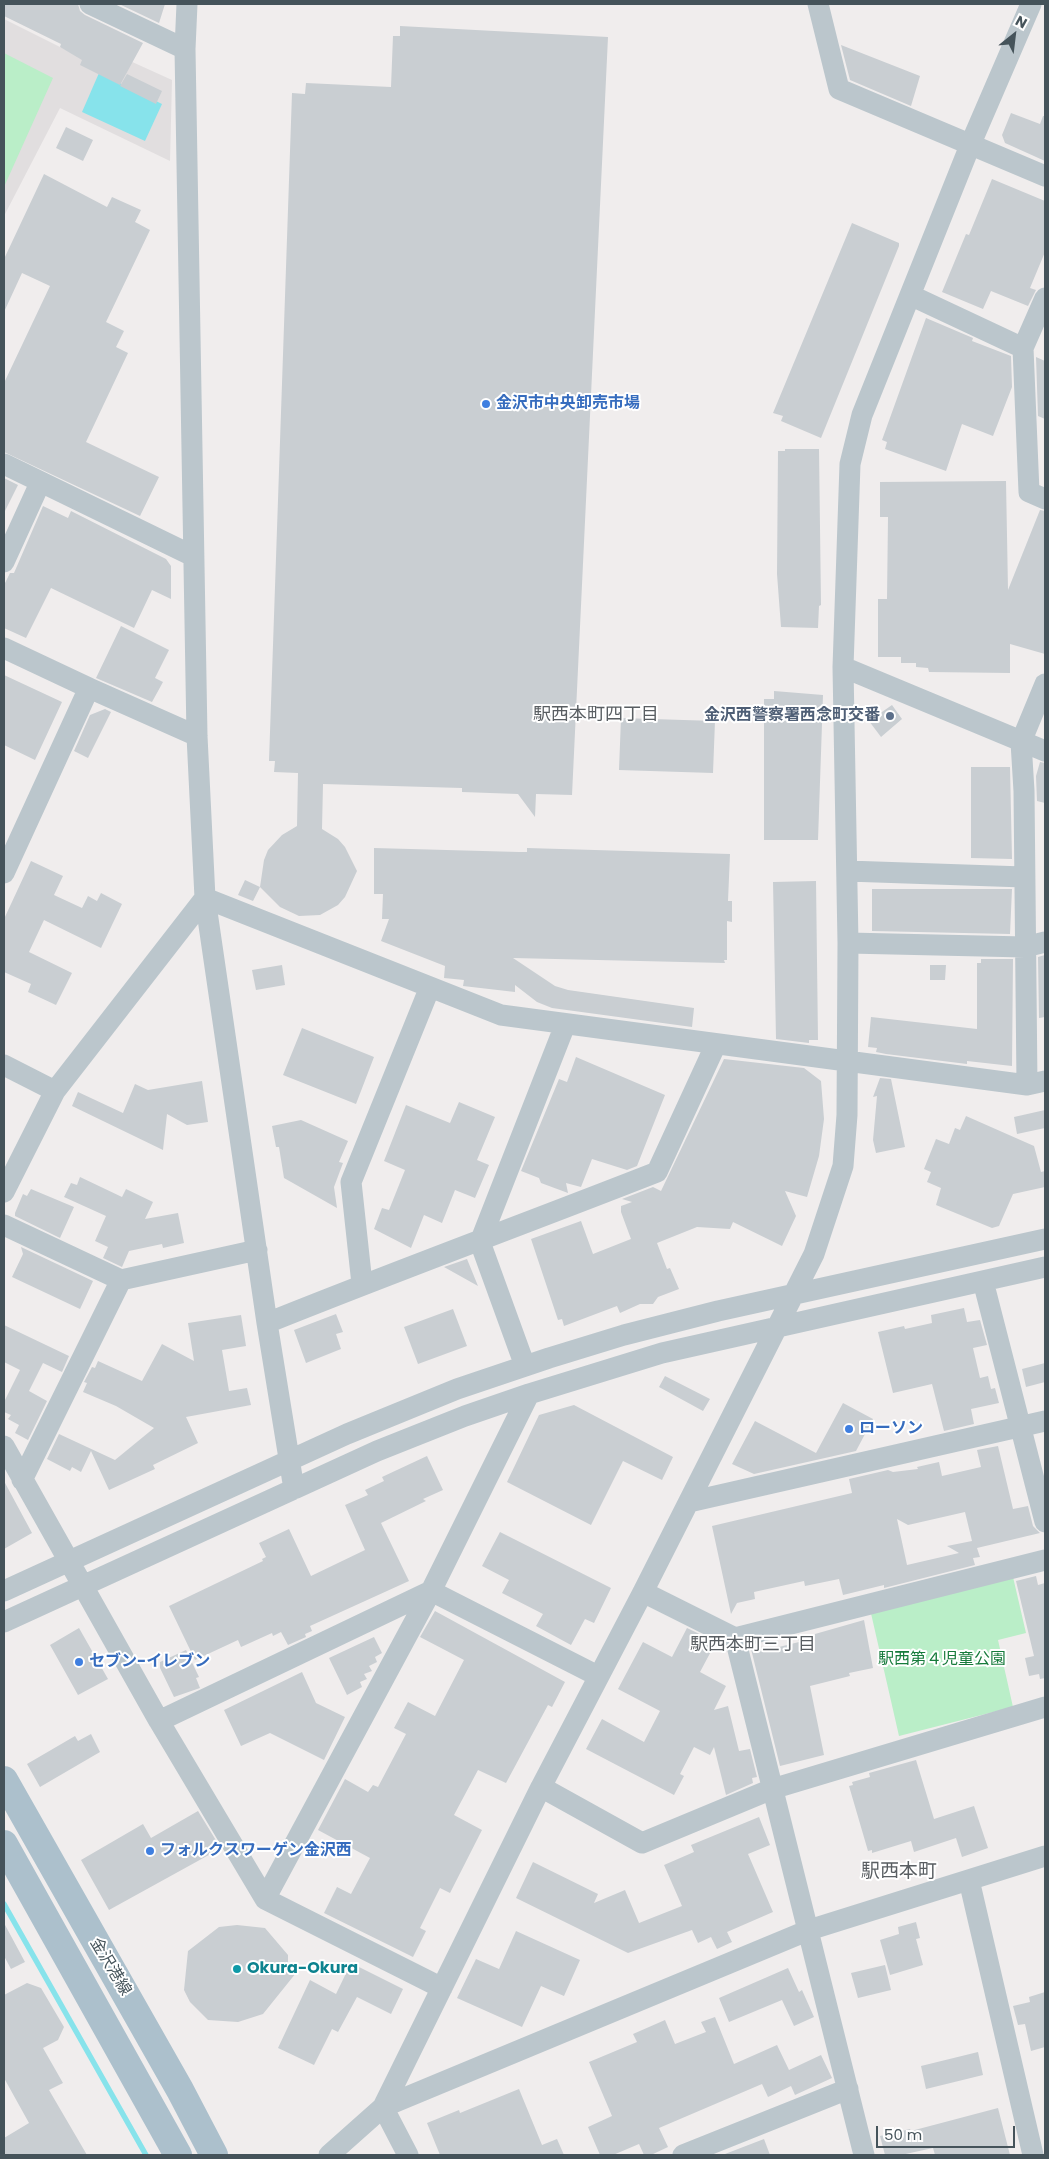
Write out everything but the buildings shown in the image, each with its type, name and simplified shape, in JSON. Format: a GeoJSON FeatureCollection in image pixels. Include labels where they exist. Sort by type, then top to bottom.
{"type":"FeatureCollection","features":[{"type":"Feature","properties":{"kind":"main road","name":"金沢港線"},"geometry":{"type":"LineString","coordinates":[[4,1780],[180,2090],[214,2155]]}},
{"type":"Feature","properties":{"kind":"main road","name":"金沢港線"},"geometry":{"type":"LineString","coordinates":[[4,1844],[178,2155]]}},
{"type":"Feature","properties":{"kind":"street"},"geometry":{"type":"LineString","coordinates":[[90,4],[122,10],[185,49]]}},
{"type":"Feature","properties":{"kind":"street"},"geometry":{"type":"LineString","coordinates":[[187,4],[185,49],[193,556],[197,736],[205,898],[267,1323],[294,1489]]}},
{"type":"Feature","properties":{"kind":"street"},"geometry":{"type":"LineString","coordinates":[[818,4],[839,89],[971,143],[1045,176]]}},
{"type":"Feature","properties":{"kind":"street"},"geometry":{"type":"LineString","coordinates":[[383,2107],[541,1787],[643,1592],[814,1254],[843,1166],[847,1115],[848,943],[843,667],[850,464],[862,415],[971,143],[1031,4]]}},
{"type":"Feature","properties":{"kind":"street"},"geometry":{"type":"LineString","coordinates":[[910,296],[1023,348]]}},
{"type":"Feature","properties":{"kind":"street"},"geometry":{"type":"LineString","coordinates":[[1045,298],[1023,348],[1030,492],[1045,500]]}},
{"type":"Feature","properties":{"kind":"street"},"geometry":{"type":"LineString","coordinates":[[4,464],[193,556]]}},
{"type":"Feature","properties":{"kind":"street"},"geometry":{"type":"LineString","coordinates":[[4,562],[40,483]]}},
{"type":"Feature","properties":{"kind":"street"},"geometry":{"type":"LineString","coordinates":[[4,648],[197,736]]}},
{"type":"Feature","properties":{"kind":"street"},"geometry":{"type":"LineString","coordinates":[[843,667],[1045,752]]}},
{"type":"Feature","properties":{"kind":"street"},"geometry":{"type":"LineString","coordinates":[[205,898],[501,1015],[847,1062],[1036,1083],[1035,944],[1024,877],[1024,791],[1021,742],[1045,684]]}},
{"type":"Feature","properties":{"kind":"street"},"geometry":{"type":"LineString","coordinates":[[4,873],[89,688]]}},
{"type":"Feature","properties":{"kind":"street"},"geometry":{"type":"LineString","coordinates":[[847,871],[1024,877]]}},
{"type":"Feature","properties":{"kind":"street"},"geometry":{"type":"LineString","coordinates":[[4,1192],[55,1091],[205,898]]}},
{"type":"Feature","properties":{"kind":"street"},"geometry":{"type":"LineString","coordinates":[[848,943],[1035,944]]}},
{"type":"Feature","properties":{"kind":"street"},"geometry":{"type":"LineString","coordinates":[[362,1284],[351,1182],[430,987]]}},
{"type":"Feature","properties":{"kind":"street"},"geometry":{"type":"LineString","coordinates":[[525,1366],[480,1242],[565,1025]]}},
{"type":"Feature","properties":{"kind":"street"},"geometry":{"type":"LineString","coordinates":[[267,1323],[362,1284],[480,1242],[657,1172],[716,1044]]}},
{"type":"Feature","properties":{"kind":"street"},"geometry":{"type":"LineString","coordinates":[[4,1065],[55,1091]]}},
{"type":"Feature","properties":{"kind":"street"},"geometry":{"type":"LineString","coordinates":[[4,1225],[121,1280],[257,1250]]}},
{"type":"Feature","properties":{"kind":"street"},"geometry":{"type":"LineString","coordinates":[[4,1591],[347,1434],[457,1389],[525,1366],[624,1335],[794,1294],[1045,1239]]}},
{"type":"Feature","properties":{"kind":"street"},"geometry":{"type":"LineString","coordinates":[[4,1622],[294,1489],[447,1423],[529,1394],[662,1354],[1045,1267]]}},
{"type":"Feature","properties":{"kind":"street"},"geometry":{"type":"LineString","coordinates":[[22,1480],[121,1280]]}},
{"type":"Feature","properties":{"kind":"street"},"geometry":{"type":"LineString","coordinates":[[983,1282],[1045,1522]]}},
{"type":"Feature","properties":{"kind":"street"},"geometry":{"type":"LineString","coordinates":[[265,1899],[431,1591],[529,1394]]}},
{"type":"Feature","properties":{"kind":"street"},"geometry":{"type":"LineString","coordinates":[[689,1502],[1045,1421]]}},
{"type":"Feature","properties":{"kind":"street"},"geometry":{"type":"LineString","coordinates":[[4,1446],[159,1721],[265,1899],[442,1988]]}},
{"type":"Feature","properties":{"kind":"street"},"geometry":{"type":"LineString","coordinates":[[643,1592],[735,1638],[1045,1560]]}},
{"type":"Feature","properties":{"kind":"street"},"geometry":{"type":"LineString","coordinates":[[431,1591],[598,1676]]}},
{"type":"Feature","properties":{"kind":"street"},"geometry":{"type":"LineString","coordinates":[[159,1721],[431,1591]]}},
{"type":"Feature","properties":{"kind":"street"},"geometry":{"type":"LineString","coordinates":[[735,1638],[864,2155]]}},
{"type":"Feature","properties":{"kind":"street"},"geometry":{"type":"LineString","coordinates":[[541,1787],[642,1843],[772,1789],[1045,1707]]}},
{"type":"Feature","properties":{"kind":"street"},"geometry":{"type":"LineString","coordinates":[[329,2155],[383,2107],[809,1930],[1045,1856]]}},
{"type":"Feature","properties":{"kind":"street"},"geometry":{"type":"LineString","coordinates":[[969,1880],[1033,2155]]}},
{"type":"Feature","properties":{"kind":"street"},"geometry":{"type":"LineString","coordinates":[[683,2155],[848,2088]]}},
{"type":"Feature","properties":{"kind":"street"},"geometry":{"type":"LineString","coordinates":[[383,2107],[408,2155]]}},
{"type":"Feature","properties":{"kind":"shaded area"},"geometry":{"type":"Polygon","coordinates":[[[4,19],[70,52],[86,41],[172,80],[170,161],[60,108],[4,216],[4,19]]]}},
{"type":"Feature","properties":{"kind":"green space"},"geometry":{"type":"Polygon","coordinates":[[[4,53],[53,78],[4,187],[4,53]]]}},
{"type":"Feature","properties":{"kind":"green space","name":"駅西第４児童公園"},"geometry":{"type":"Polygon","coordinates":[[[1013,1577],[1026,1633],[998,1640],[1013,1707],[899,1736],[870,1609],[1013,1577]]]}},
{"type":"Feature","properties":{"kind":"water"},"geometry":{"type":"Polygon","coordinates":[[[99,73],[162,104],[145,141],[82,112],[99,73]]]}},
{"type":"Feature","properties":{"kind":"waterway"},"geometry":{"type":"LineString","coordinates":[[4,1904],[146,2155]]}},
{"type":"Feature","properties":{"kind":"place","name":"金沢市中央卸売市場"},"geometry":{"type":"Point","coordinates":[486,404]}},
{"type":"Feature","properties":{"kind":"place","name":"金沢西警察署西念町交番"},"geometry":{"type":"Point","coordinates":[890,716]}},
{"type":"Feature","properties":{"kind":"place","name":"ローソン"},"geometry":{"type":"Point","coordinates":[849,1429]}},
{"type":"Feature","properties":{"kind":"place","name":"セブン-イレブン"},"geometry":{"type":"Point","coordinates":[79,1662]}},
{"type":"Feature","properties":{"kind":"place","name":"フォルクスワーゲン金沢西"},"geometry":{"type":"Point","coordinates":[150,1851]}},
{"type":"Feature","properties":{"kind":"place","name":"Okura-Okura"},"geometry":{"type":"Point","coordinates":[237,1969]}},
{"type":"Feature","properties":{"kind":"district","name":"駅西本町四丁目"},"geometry":{"type":"Point","coordinates":[596,715]}},
{"type":"Feature","properties":{"kind":"district","name":"駅西本町三丁目"},"geometry":{"type":"Point","coordinates":[753,1645]}},
{"type":"Feature","properties":{"kind":"district","name":"駅西本町"},"geometry":{"type":"Point","coordinates":[899,1872]}}]}
